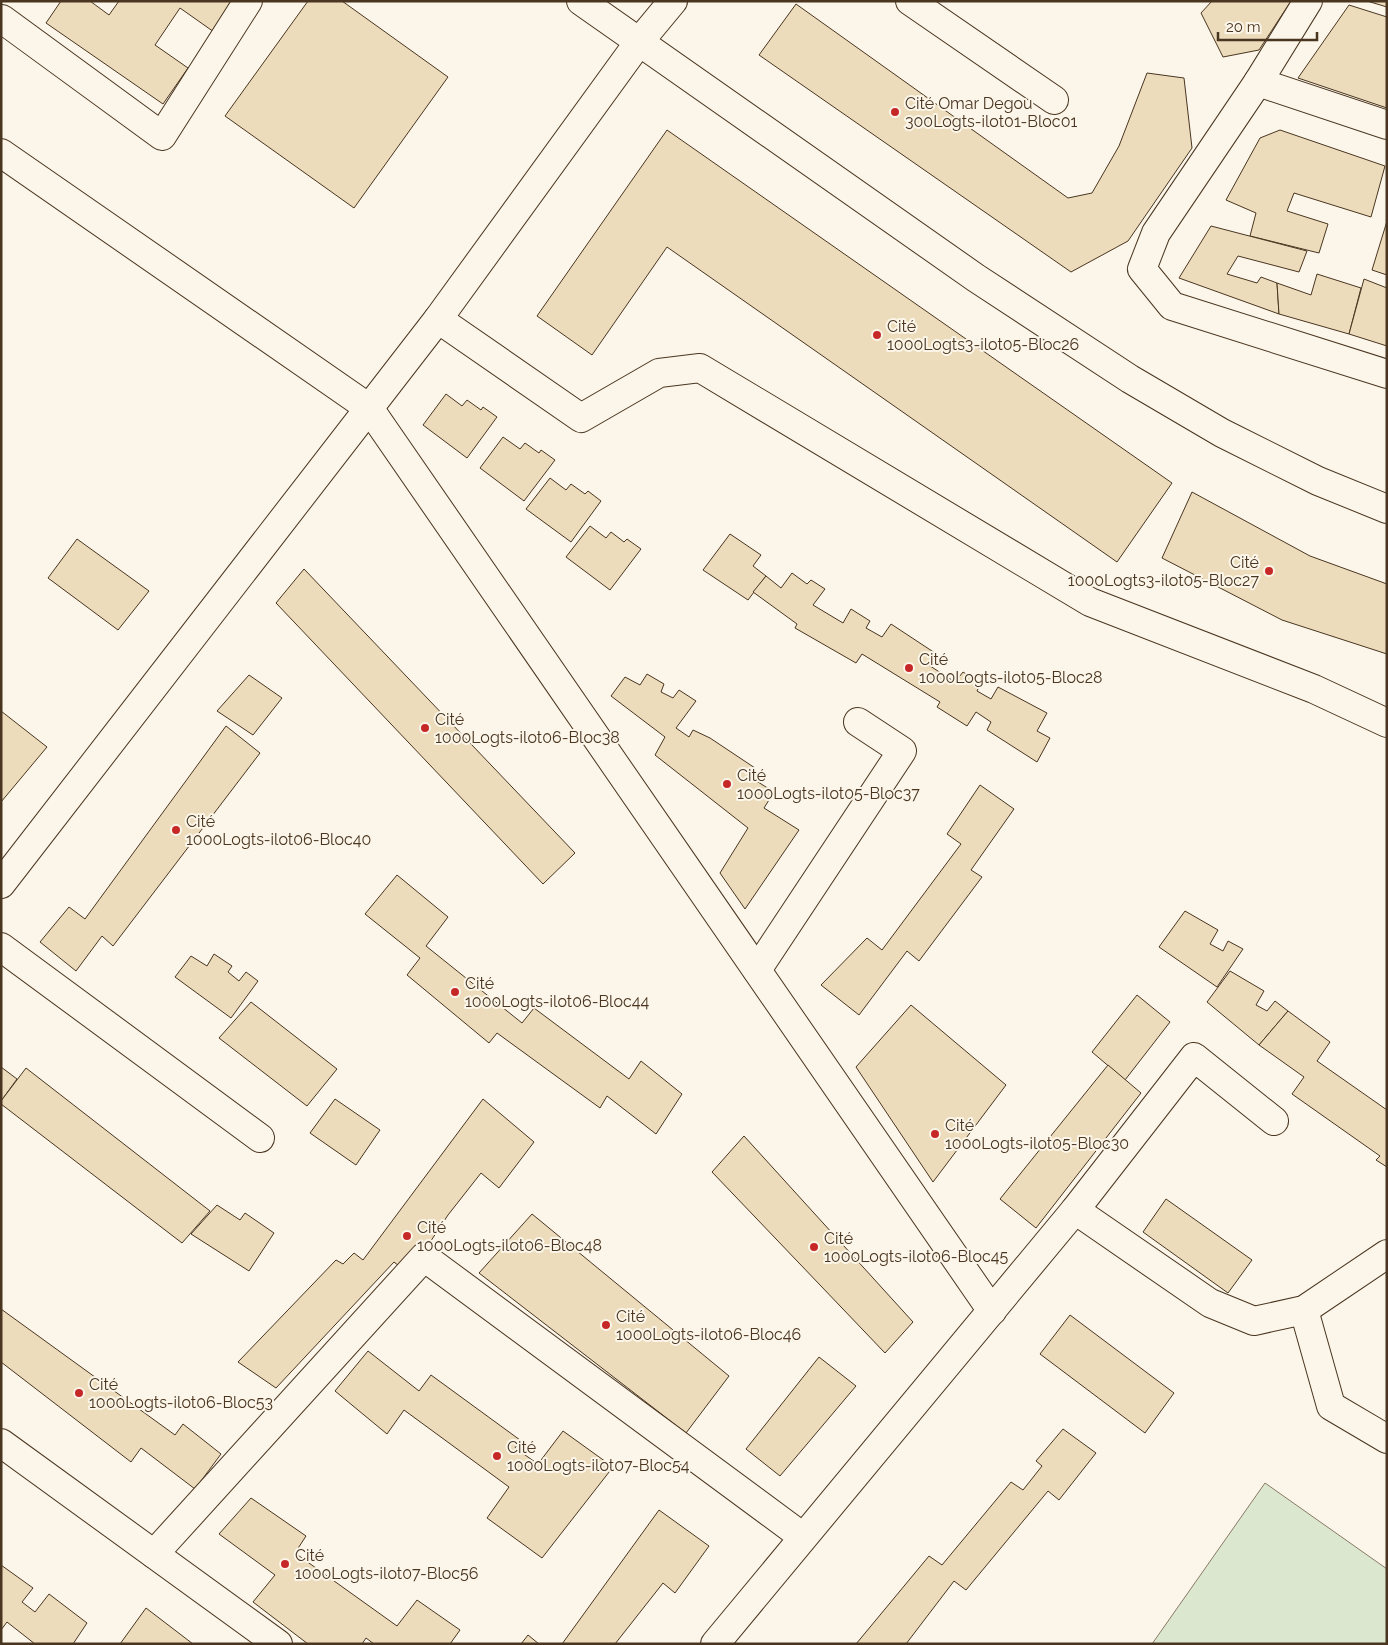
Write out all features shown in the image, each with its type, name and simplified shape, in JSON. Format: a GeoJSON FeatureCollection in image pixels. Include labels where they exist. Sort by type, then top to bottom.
{"type":"FeatureCollection","features":[{"type":"Feature","properties":{"kind":"street"},"geometry":{"type":"LineString","coordinates":[[5,13],[162,136],[248,1]]}},
{"type":"Feature","properties":{"kind":"street"},"geometry":{"type":"LineString","coordinates":[[581,1],[976,278],[1130,378],[1222,433],[1318,481],[1387,509]]}},
{"type":"Feature","properties":{"kind":"street"},"geometry":{"type":"LineString","coordinates":[[1,884],[438,319],[639,42],[673,1]]}},
{"type":"Feature","properties":{"kind":"street"},"geometry":{"type":"LineString","coordinates":[[910,1],[1054,100]]}},
{"type":"Feature","properties":{"kind":"street"},"geometry":{"type":"LineString","coordinates":[[1308,1],[1258,82],[1156,233],[1142,269],[1172,306],[1387,374]]}},
{"type":"Feature","properties":{"kind":"street"},"geometry":{"type":"LineString","coordinates":[[1258,82],[1387,125]]}},
{"type":"Feature","properties":{"kind":"street"},"geometry":{"type":"LineString","coordinates":[[1,153],[369,408],[992,1311]]}},
{"type":"Feature","properties":{"kind":"street"},"geometry":{"type":"LineString","coordinates":[[438,319],[581,418],[659,373],[700,368],[1090,602],[1314,689],[1387,723]]}},
{"type":"Feature","properties":{"kind":"street"},"geometry":{"type":"LineString","coordinates":[[757,970],[902,751],[858,722]]}},
{"type":"Feature","properties":{"kind":"street"},"geometry":{"type":"LineString","coordinates":[[1,947],[260,1138]]}},
{"type":"Feature","properties":{"kind":"street"},"geometry":{"type":"LineString","coordinates":[[715,1644],[1075,1210],[1194,1057],[1274,1121]]}},
{"type":"Feature","properties":{"kind":"street"},"geometry":{"type":"LineString","coordinates":[[1075,1210],[1210,1303],[1254,1321],[1304,1310],[1387,1254]]}},
{"type":"Feature","properties":{"kind":"street"},"geometry":{"type":"LineString","coordinates":[[154,1554],[424,1257],[803,1537]]}},
{"type":"Feature","properties":{"kind":"street"},"geometry":{"type":"LineString","coordinates":[[1304,1310],[1331,1406],[1387,1439]]}},
{"type":"Feature","properties":{"kind":"street"},"geometry":{"type":"LineString","coordinates":[[1,1443],[278,1644]]}},
{"type":"Feature","properties":{"kind":"green space"},"geometry":{"type":"Polygon","coordinates":[[[1265,1483],[1387,1569],[1387,1644],[1152,1644],[1265,1483]]]}},
{"type":"Feature","properties":{"kind":"building"},"geometry":{"type":"Polygon","coordinates":[[[61,1],[90,1],[109,15],[119,1],[236,1],[214,32],[180,8],[155,45],[188,68],[163,104],[46,23],[61,1]]]}},
{"type":"Feature","properties":{"kind":"building"},"geometry":{"type":"Polygon","coordinates":[[[308,1],[342,1],[448,77],[354,208],[225,116],[308,1]]]}},
{"type":"Feature","properties":{"kind":"building"},"geometry":{"type":"Polygon","coordinates":[[[1212,1],[1291,1],[1259,50],[1223,57],[1201,13],[1212,1]]]}},
{"type":"Feature","properties":{"kind":"building"},"geometry":{"type":"Polygon","coordinates":[[[1367,1],[1387,1],[1387,7],[1367,1]]]}},
{"type":"Feature","properties":{"kind":"building","name":"Cité Omar Degou 300Logts-ilot01-Bloc01"},"geometry":{"type":"Polygon","coordinates":[[[796,4],[1068,198],[1092,193],[1119,146],[1147,73],[1184,78],[1192,148],[1128,241],[1071,272],[759,55],[796,4]]]}},
{"type":"Feature","properties":{"kind":"building"},"geometry":{"type":"Polygon","coordinates":[[[1349,5],[1387,17],[1387,108],[1298,78],[1349,5]]]}},
{"type":"Feature","properties":{"kind":"building","name":"Cité 1000Logts3-ilot05-Bloc26"},"geometry":{"type":"Polygon","coordinates":[[[667,130],[1172,483],[1117,562],[667,247],[592,355],[537,316],[667,130]]]}},
{"type":"Feature","properties":{"kind":"building"},"geometry":{"type":"Polygon","coordinates":[[[1280,130],[1385,166],[1371,217],[1294,193],[1287,211],[1328,224],[1319,253],[1250,236],[1256,213],[1226,200],[1260,138],[1280,130]]]}},
{"type":"Feature","properties":{"kind":"building"},"geometry":{"type":"Polygon","coordinates":[[[1387,221],[1387,275],[1372,270],[1387,221]]]}},
{"type":"Feature","properties":{"kind":"building"},"geometry":{"type":"Polygon","coordinates":[[[1211,226],[1307,251],[1299,272],[1238,256],[1227,274],[1257,283],[1261,277],[1277,283],[1279,314],[1179,278],[1211,226]]]}},
{"type":"Feature","properties":{"kind":"building"},"geometry":{"type":"Polygon","coordinates":[[[1317,274],[1361,288],[1349,334],[1279,314],[1277,283],[1311,295],[1317,274]]]}},
{"type":"Feature","properties":{"kind":"building"},"geometry":{"type":"Polygon","coordinates":[[[1364,279],[1387,288],[1387,346],[1349,334],[1364,279]]]}},
{"type":"Feature","properties":{"kind":"building"},"geometry":{"type":"Polygon","coordinates":[[[446,394],[462,406],[467,400],[481,410],[483,407],[497,417],[467,458],[423,425],[446,394]]]}},
{"type":"Feature","properties":{"kind":"building"},"geometry":{"type":"Polygon","coordinates":[[[503,437],[520,449],[525,443],[539,453],[541,450],[555,460],[524,501],[480,468],[503,437]]]}},
{"type":"Feature","properties":{"kind":"building"},"geometry":{"type":"Polygon","coordinates":[[[550,478],[566,490],[571,484],[585,494],[588,491],[601,501],[571,542],[526,509],[550,478]]]}},
{"type":"Feature","properties":{"kind":"building","name":"Cité 1000Logts3-ilot05-Bloc27"},"geometry":{"type":"Polygon","coordinates":[[[1192,492],[1310,556],[1387,584],[1387,654],[1282,620],[1162,558],[1192,492]]]}},
{"type":"Feature","properties":{"kind":"building"},"geometry":{"type":"Polygon","coordinates":[[[590,526],[606,538],[611,532],[624,542],[627,539],[641,549],[610,590],[566,557],[590,526]]]}},
{"type":"Feature","properties":{"kind":"building"},"geometry":{"type":"Polygon","coordinates":[[[730,534],[761,555],[753,566],[766,576],[748,600],[703,570],[730,534]]]}},
{"type":"Feature","properties":{"kind":"building"},"geometry":{"type":"Polygon","coordinates":[[[77,539],[149,591],[118,630],[48,578],[77,539]]]}},
{"type":"Feature","properties":{"kind":"building","name":"Cité 1000Logts-ilot06-Bloc38"},"geometry":{"type":"Polygon","coordinates":[[[304,569],[575,853],[543,884],[276,603],[304,569]]]}},
{"type":"Feature","properties":{"kind":"building","name":"Cité 1000Logts-ilot05-Bloc28"},"geometry":{"type":"Polygon","coordinates":[[[792,573],[807,584],[811,580],[825,589],[813,605],[843,623],[851,609],[870,621],[866,628],[882,637],[891,624],[935,653],[927,664],[955,682],[963,672],[981,683],[977,691],[991,699],[998,687],[1047,713],[1037,731],[1050,738],[1037,762],[987,730],[991,722],[976,712],[967,726],[937,707],[940,702],[862,654],[856,663],[795,628],[797,624],[753,592],[766,576],[781,588],[792,573]]]}},
{"type":"Feature","properties":{"kind":"building","name":"Cité 1000Logts-ilot05-Bloc37"},"geometry":{"type":"Polygon","coordinates":[[[647,674],[664,684],[661,692],[673,698],[679,690],[696,701],[676,728],[689,737],[693,730],[710,738],[755,768],[750,777],[774,792],[764,808],[799,830],[745,909],[720,873],[748,828],[655,755],[665,737],[611,696],[625,677],[640,685],[647,674]]]}},
{"type":"Feature","properties":{"kind":"building"},"geometry":{"type":"Polygon","coordinates":[[[249,675],[282,698],[253,735],[217,711],[249,675]]]}},
{"type":"Feature","properties":{"kind":"building"},"geometry":{"type":"Polygon","coordinates":[[[1,711],[47,747],[1,802],[1,711]]]}},
{"type":"Feature","properties":{"kind":"building","name":"Cité 1000Logts-ilot06-Bloc40"},"geometry":{"type":"Polygon","coordinates":[[[226,726],[260,753],[113,946],[102,936],[76,971],[40,942],[69,907],[85,919],[226,726]]]}},
{"type":"Feature","properties":{"kind":"building"},"geometry":{"type":"Polygon","coordinates":[[[980,785],[1014,809],[971,870],[982,877],[919,961],[907,951],[859,1015],[821,985],[867,938],[882,950],[961,844],[947,834],[980,785]]]}},
{"type":"Feature","properties":{"kind":"building","name":"Cité 1000Logts-ilot06-Bloc44"},"geometry":{"type":"Polygon","coordinates":[[[397,875],[448,917],[426,946],[522,1023],[534,1008],[629,1079],[641,1061],[682,1094],[656,1134],[607,1096],[600,1108],[497,1033],[489,1043],[407,975],[420,958],[365,914],[397,875]]]}},
{"type":"Feature","properties":{"kind":"building"},"geometry":{"type":"Polygon","coordinates":[[[1185,911],[1218,930],[1210,944],[1223,951],[1228,941],[1243,949],[1217,987],[1159,947],[1185,911]]]}},
{"type":"Feature","properties":{"kind":"building"},"geometry":{"type":"Polygon","coordinates":[[[214,954],[232,966],[228,972],[239,981],[246,972],[258,981],[231,1018],[175,977],[191,956],[207,966],[214,954]]]}},
{"type":"Feature","properties":{"kind":"building"},"geometry":{"type":"Polygon","coordinates":[[[1230,971],[1264,991],[1256,1005],[1267,1011],[1275,1001],[1288,1011],[1259,1045],[1207,1002],[1230,971]]]}},
{"type":"Feature","properties":{"kind":"building"},"geometry":{"type":"Polygon","coordinates":[[[1137,995],[1170,1022],[1125,1080],[1092,1052],[1137,995]]]}},
{"type":"Feature","properties":{"kind":"building"},"geometry":{"type":"Polygon","coordinates":[[[251,1002],[337,1069],[307,1106],[219,1038],[251,1002]]]}},
{"type":"Feature","properties":{"kind":"building","name":"Cité 1000Logts-ilot05-Bloc30"},"geometry":{"type":"Polygon","coordinates":[[[911,1005],[1006,1085],[933,1182],[856,1067],[911,1005]]]}},
{"type":"Feature","properties":{"kind":"building"},"geometry":{"type":"Polygon","coordinates":[[[1288,1011],[1330,1042],[1317,1061],[1387,1110],[1387,1167],[1376,1160],[1380,1156],[1292,1094],[1304,1077],[1259,1045],[1288,1011]]]}},
{"type":"Feature","properties":{"kind":"building"},"geometry":{"type":"Polygon","coordinates":[[[1108,1065],[1141,1093],[1036,1228],[1000,1199],[1108,1065]]]}},
{"type":"Feature","properties":{"kind":"building"},"geometry":{"type":"Polygon","coordinates":[[[1,1067],[17,1079],[1,1101],[1,1067]]]}},
{"type":"Feature","properties":{"kind":"building"},"geometry":{"type":"Polygon","coordinates":[[[26,1068],[210,1211],[182,1243],[1,1104],[1,1101],[26,1068]]]}},
{"type":"Feature","properties":{"kind":"building"},"geometry":{"type":"Polygon","coordinates":[[[335,1099],[380,1130],[356,1165],[310,1133],[335,1099]]]}},
{"type":"Feature","properties":{"kind":"building","name":"Cité 1000Logts-ilot06-Bloc48"},"geometry":{"type":"Polygon","coordinates":[[[483,1099],[534,1142],[499,1188],[481,1173],[448,1215],[409,1274],[394,1262],[276,1388],[238,1362],[336,1260],[343,1264],[354,1253],[363,1260],[483,1099]]]}},
{"type":"Feature","properties":{"kind":"building","name":"Cité 1000Logts-ilot06-Bloc45"},"geometry":{"type":"Polygon","coordinates":[[[744,1136],[913,1322],[885,1353],[712,1172],[744,1136]]]}},
{"type":"Feature","properties":{"kind":"building"},"geometry":{"type":"Polygon","coordinates":[[[1166,1199],[1252,1260],[1228,1293],[1143,1232],[1166,1199]]]}},
{"type":"Feature","properties":{"kind":"building"},"geometry":{"type":"Polygon","coordinates":[[[217,1205],[240,1220],[245,1213],[274,1233],[249,1271],[191,1234],[217,1205]]]}},
{"type":"Feature","properties":{"kind":"building","name":"Cité 1000Logts-ilot06-Bloc46"},"geometry":{"type":"Polygon","coordinates":[[[532,1214],[729,1376],[686,1433],[479,1273],[532,1214]]]}},
{"type":"Feature","properties":{"kind":"building","name":"Cité 1000Logts-ilot06-Bloc53"},"geometry":{"type":"Polygon","coordinates":[[[1,1309],[175,1435],[183,1424],[221,1454],[195,1489],[141,1448],[131,1462],[1,1362],[1,1309]]]}},
{"type":"Feature","properties":{"kind":"building"},"geometry":{"type":"Polygon","coordinates":[[[1070,1315],[1174,1393],[1145,1433],[1040,1354],[1070,1315]]]}},
{"type":"Feature","properties":{"kind":"building","name":"Cité 1000Logts-ilot07-Bloc54"},"geometry":{"type":"Polygon","coordinates":[[[368,1351],[419,1391],[431,1375],[520,1440],[515,1448],[538,1464],[563,1431],[613,1467],[542,1558],[487,1518],[509,1487],[404,1410],[387,1434],[335,1391],[368,1351]]]}},
{"type":"Feature","properties":{"kind":"building"},"geometry":{"type":"Polygon","coordinates":[[[819,1357],[856,1386],[780,1476],[746,1449],[819,1357]]]}},
{"type":"Feature","properties":{"kind":"building"},"geometry":{"type":"Polygon","coordinates":[[[1063,1429],[1096,1453],[1059,1500],[1048,1491],[966,1590],[954,1581],[906,1644],[856,1644],[929,1556],[942,1565],[1011,1482],[1023,1490],[1042,1466],[1036,1461],[1063,1429]]]}},
{"type":"Feature","properties":{"kind":"building","name":"Cité 1000Logts-ilot07-Bloc56"},"geometry":{"type":"Polygon","coordinates":[[[251,1498],[306,1536],[295,1553],[397,1626],[417,1600],[460,1630],[450,1644],[374,1644],[366,1638],[362,1644],[308,1644],[253,1602],[275,1575],[219,1534],[251,1498]]]}},
{"type":"Feature","properties":{"kind":"building"},"geometry":{"type":"Polygon","coordinates":[[[659,1510],[709,1546],[675,1593],[663,1583],[615,1644],[562,1644],[659,1510]]]}},
{"type":"Feature","properties":{"kind":"building"},"geometry":{"type":"Polygon","coordinates":[[[1,1565],[33,1588],[22,1602],[35,1612],[49,1594],[87,1623],[73,1644],[35,1644],[7,1622],[1,1630],[1,1565]]]}},
{"type":"Feature","properties":{"kind":"building"},"geometry":{"type":"Polygon","coordinates":[[[146,1608],[193,1644],[120,1644],[146,1608]]]}},
{"type":"Feature","properties":{"kind":"building"},"geometry":{"type":"Polygon","coordinates":[[[528,1635],[539,1644],[521,1644],[528,1635]]]}},
{"type":"Feature","properties":{"kind":"place","name":"Cité Omar Degou 300Logts-ilot01-Bloc01"},"geometry":{"type":"Point","coordinates":[895,112]}},
{"type":"Feature","properties":{"kind":"place","name":"Cité 1000Logts3-ilot05-Bloc26"},"geometry":{"type":"Point","coordinates":[877,335]}},
{"type":"Feature","properties":{"kind":"place","name":"Cité 1000Logts3-ilot05-Bloc27"},"geometry":{"type":"Point","coordinates":[1269,571]}},
{"type":"Feature","properties":{"kind":"place","name":"Cité 1000Logts-ilot05-Bloc28"},"geometry":{"type":"Point","coordinates":[909,668]}},
{"type":"Feature","properties":{"kind":"place","name":"Cité 1000Logts-ilot06-Bloc38"},"geometry":{"type":"Point","coordinates":[425,728]}},
{"type":"Feature","properties":{"kind":"place","name":"Cité 1000Logts-ilot05-Bloc37"},"geometry":{"type":"Point","coordinates":[727,784]}},
{"type":"Feature","properties":{"kind":"place","name":"Cité 1000Logts-ilot06-Bloc40"},"geometry":{"type":"Point","coordinates":[176,830]}},
{"type":"Feature","properties":{"kind":"place","name":"Cité 1000Logts-ilot06-Bloc44"},"geometry":{"type":"Point","coordinates":[455,992]}},
{"type":"Feature","properties":{"kind":"place","name":"Cité 1000Logts-ilot05-Bloc30"},"geometry":{"type":"Point","coordinates":[935,1134]}},
{"type":"Feature","properties":{"kind":"place","name":"Cité 1000Logts-ilot06-Bloc48"},"geometry":{"type":"Point","coordinates":[407,1236]}},
{"type":"Feature","properties":{"kind":"place","name":"Cité 1000Logts-ilot06-Bloc45"},"geometry":{"type":"Point","coordinates":[814,1247]}},
{"type":"Feature","properties":{"kind":"place","name":"Cité 1000Logts-ilot06-Bloc46"},"geometry":{"type":"Point","coordinates":[606,1325]}},
{"type":"Feature","properties":{"kind":"place","name":"Cité 1000Logts-ilot06-Bloc53"},"geometry":{"type":"Point","coordinates":[79,1393]}},
{"type":"Feature","properties":{"kind":"place","name":"Cité 1000Logts-ilot07-Bloc54"},"geometry":{"type":"Point","coordinates":[497,1456]}},
{"type":"Feature","properties":{"kind":"place","name":"Cité 1000Logts-ilot07-Bloc56"},"geometry":{"type":"Point","coordinates":[285,1564]}}]}
